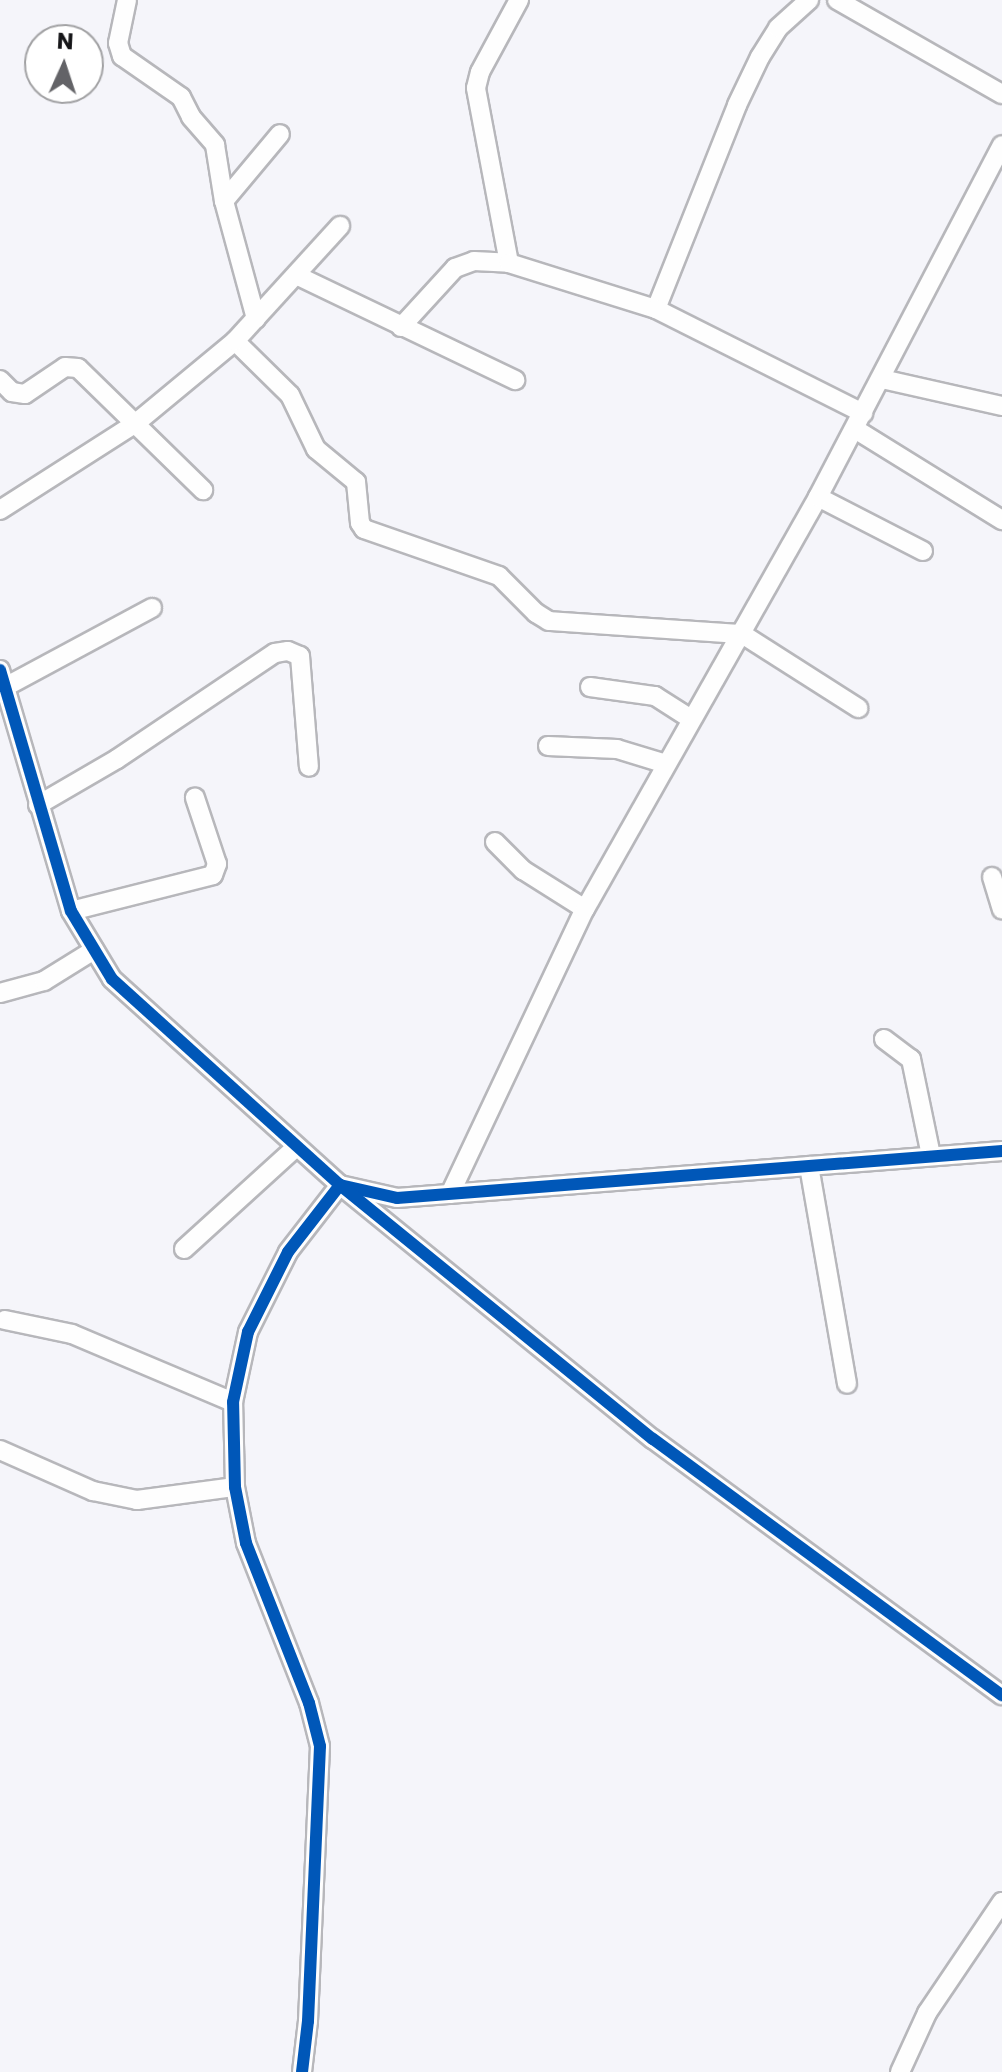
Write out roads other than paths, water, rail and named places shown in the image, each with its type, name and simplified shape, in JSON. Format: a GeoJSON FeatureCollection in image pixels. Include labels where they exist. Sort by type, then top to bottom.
{"type":"FeatureCollection","features":[{"type":"Feature","properties":{"kind":"street"},"geometry":{"type":"LineString","coordinates":[[127,0],[119,50],[122,56],[181,97],[191,117],[212,139],[224,201],[256,319]]}},
{"type":"Feature","properties":{"kind":"street"},"geometry":{"type":"LineString","coordinates":[[509,263],[476,88],[480,72],[519,0]]}},
{"type":"Feature","properties":{"kind":"street"},"geometry":{"type":"LineString","coordinates":[[656,309],[737,105],[760,57],[778,28],[809,0]]}},
{"type":"Feature","properties":{"kind":"street"},"geometry":{"type":"LineString","coordinates":[[837,0],[1002,94]]}},
{"type":"Feature","properties":{"kind":"street"},"geometry":{"type":"LineString","coordinates":[[224,201],[280,134]]}},
{"type":"Feature","properties":{"kind":"street"},"geometry":{"type":"LineString","coordinates":[[450,1194],[585,909],[818,497],[1002,145]]}},
{"type":"Feature","properties":{"kind":"street"},"geometry":{"type":"LineString","coordinates":[[0,510],[136,423],[235,341],[298,276],[340,226]]}},
{"type":"Feature","properties":{"kind":"street"},"geometry":{"type":"LineString","coordinates":[[401,327],[455,268],[474,261],[509,263],[656,309],[859,421],[1002,520]]}},
{"type":"Feature","properties":{"kind":"street"},"geometry":{"type":"LineString","coordinates":[[298,276],[515,380]]}},
{"type":"Feature","properties":{"kind":"street"},"geometry":{"type":"LineString","coordinates":[[235,341],[290,395],[316,449],[356,482],[360,523],[364,529],[499,576],[536,613],[549,621],[742,634],[858,708]]}},
{"type":"Feature","properties":{"kind":"street"},"geometry":{"type":"LineString","coordinates":[[0,380],[12,392],[25,394],[72,365],[203,490]]}},
{"type":"Feature","properties":{"kind":"street"},"geometry":{"type":"LineString","coordinates":[[882,379],[1002,406]]}},
{"type":"Feature","properties":{"kind":"street"},"geometry":{"type":"LineString","coordinates":[[818,497],[923,551]]}},
{"type":"Feature","properties":{"kind":"street"},"geometry":{"type":"LineString","coordinates":[[152,608],[2,678],[71,911],[112,979],[295,1148],[653,1439],[1002,1695]]}},
{"type":"Feature","properties":{"kind":"street"},"geometry":{"type":"LineString","coordinates":[[38,805],[117,759],[275,653],[288,651],[300,656],[309,767]]}},
{"type":"Feature","properties":{"kind":"street"},"geometry":{"type":"LineString","coordinates":[[590,687],[655,696],[691,719]]}},
{"type":"Feature","properties":{"kind":"street"},"geometry":{"type":"LineString","coordinates":[[548,746],[617,749],[666,764]]}},
{"type":"Feature","properties":{"kind":"street"},"geometry":{"type":"LineString","coordinates":[[71,911],[213,875],[217,864],[195,798]]}},
{"type":"Feature","properties":{"kind":"street"},"geometry":{"type":"LineString","coordinates":[[495,842],[523,870],[585,909]]}},
{"type":"Feature","properties":{"kind":"street"},"geometry":{"type":"LineString","coordinates":[[992,877],[1002,910]]}},
{"type":"Feature","properties":{"kind":"street"},"geometry":{"type":"LineString","coordinates":[[0,993],[44,981],[94,950]]}},
{"type":"Feature","properties":{"kind":"street"},"geometry":{"type":"LineString","coordinates":[[884,1039],[911,1059],[931,1156]]}},
{"type":"Feature","properties":{"kind":"street"},"geometry":{"type":"LineString","coordinates":[[184,1249],[295,1148]]}},
{"type":"Feature","properties":{"kind":"street"},"geometry":{"type":"LineString","coordinates":[[340,1185],[397,1198],[1002,1151]]}},
{"type":"Feature","properties":{"kind":"street"},"geometry":{"type":"LineString","coordinates":[[809,1166],[847,1384]]}},
{"type":"Feature","properties":{"kind":"street"},"geometry":{"type":"LineString","coordinates":[[302,2072],[308,2021],[320,1746],[309,1703],[246,1543],[235,1487],[233,1402],[248,1332],[288,1252],[340,1185]]}},
{"type":"Feature","properties":{"kind":"street"},"geometry":{"type":"LineString","coordinates":[[5,1320],[72,1334],[233,1402]]}},
{"type":"Feature","properties":{"kind":"street"},"geometry":{"type":"LineString","coordinates":[[0,1450],[93,1491],[137,1500],[235,1487]]}},
{"type":"Feature","properties":{"kind":"street"},"geometry":{"type":"LineString","coordinates":[[900,2072],[927,2013],[1002,1902]]}}]}
